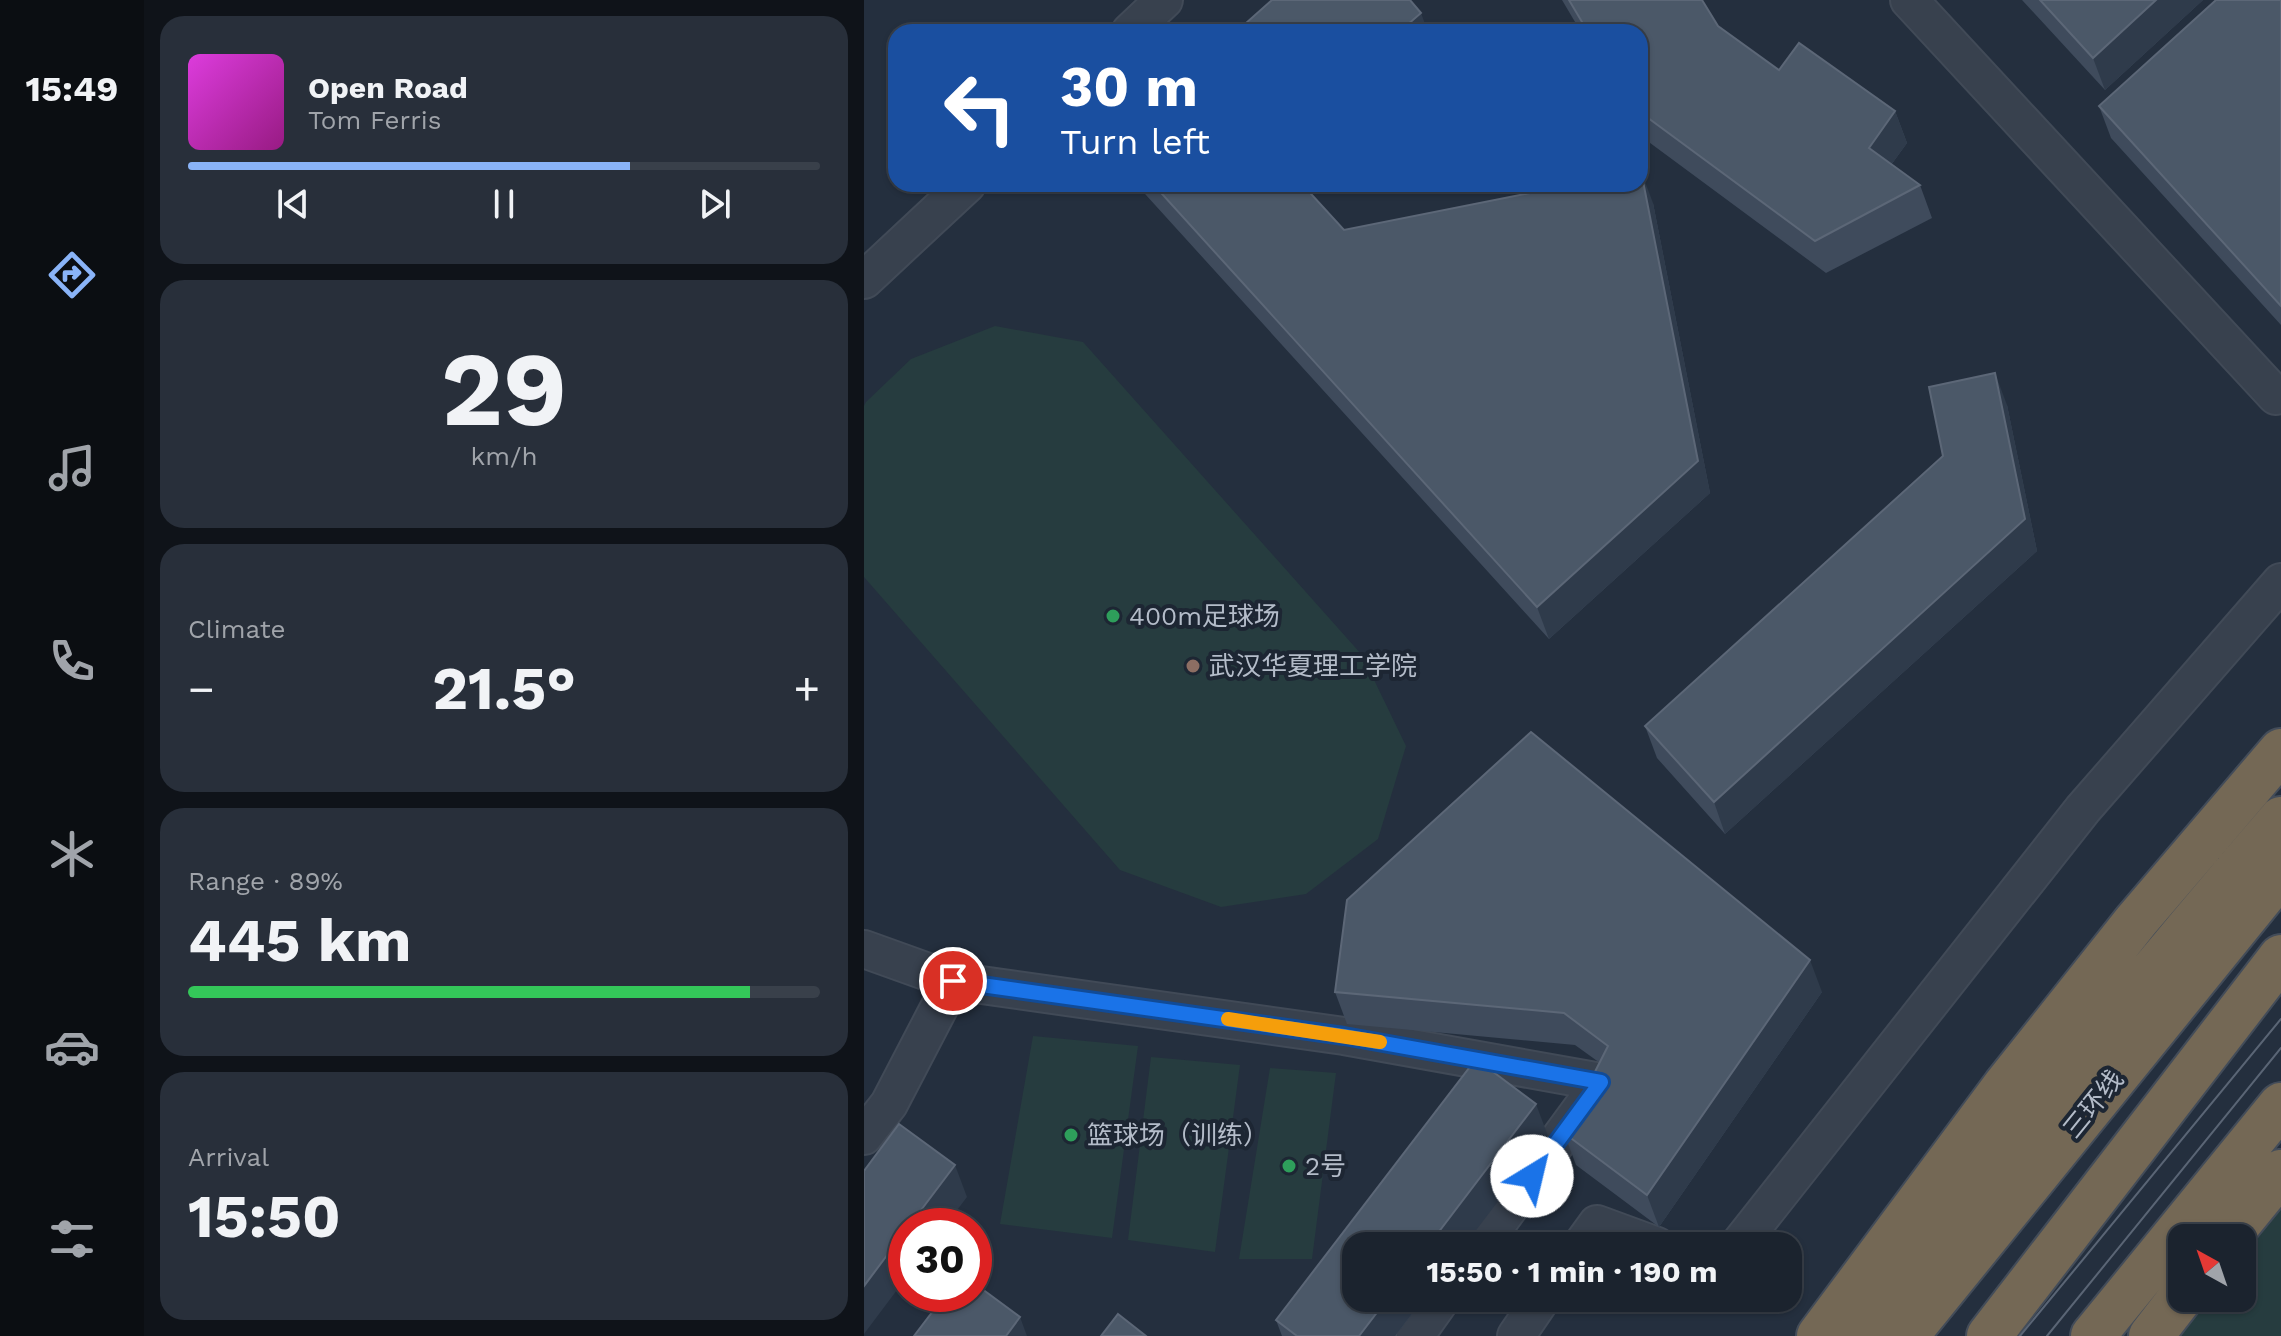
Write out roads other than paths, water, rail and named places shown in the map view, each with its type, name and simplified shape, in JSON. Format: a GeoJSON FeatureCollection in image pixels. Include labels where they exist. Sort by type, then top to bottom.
{"type":"FeatureCollection","features":[{"type":"Feature","properties":{"kind":"highway"},"geometry":{"type":"LineString","coordinates":[[1821,1336],[2005,1086],[2136,921],[2281,751]]}},
{"type":"Feature","properties":{"kind":"highway"},"geometry":{"type":"LineString","coordinates":[[1866,1336],[1920,1262],[2168,950],[2281,819]]}},
{"type":"Feature","properties":{"kind":"highway","name":"三环线"},"geometry":{"type":"LineString","coordinates":[[1906,1336],[2281,873]]}},
{"type":"Feature","properties":{"kind":"highway"},"geometry":{"type":"LineString","coordinates":[[1989,1336],[2281,957]]}},
{"type":"Feature","properties":{"kind":"highway"},"geometry":{"type":"LineString","coordinates":[[1821,1336],[2061,1084]]}},
{"type":"Feature","properties":{"kind":"highway"},"geometry":{"type":"LineString","coordinates":[[2093,1336],[2281,1105]]}},
{"type":"Feature","properties":{"kind":"highway"},"geometry":{"type":"LineString","coordinates":[[2217,1183],[2281,1128]]}},
{"type":"Feature","properties":{"kind":"highway"},"geometry":{"type":"LineString","coordinates":[[2238,1224],[2281,1172]]}},
{"type":"Feature","properties":{"kind":"highway"},"geometry":{"type":"LineString","coordinates":[[2151,1336],[2170,1312]]}},
{"type":"Feature","properties":{"kind":"street"},"geometry":{"type":"LineString","coordinates":[[1138,24],[1164,0]]}},
{"type":"Feature","properties":{"kind":"street"},"geometry":{"type":"LineString","coordinates":[[1909,0],[2276,396]]}},
{"type":"Feature","properties":{"kind":"street"},"geometry":{"type":"LineString","coordinates":[[864,280],[958,192]]}},
{"type":"Feature","properties":{"kind":"street"},"geometry":{"type":"LineString","coordinates":[[1749,1232],[2083,809],[2281,582]]}},
{"type":"Feature","properties":{"kind":"street"},"geometry":{"type":"LineString","coordinates":[[864,949],[953,981],[1344,1036],[1601,1082],[1491,1232]]}},
{"type":"Feature","properties":{"kind":"street"},"geometry":{"type":"LineString","coordinates":[[864,1136],[876,1096],[953,981]]}},
{"type":"Feature","properties":{"kind":"street"},"geometry":{"type":"LineString","coordinates":[[1591,1232],[1597,1224],[1619,1232]]}},
{"type":"Feature","properties":{"kind":"street"},"geometry":{"type":"LineString","coordinates":[[1415,1336],[1432,1312]]}},
{"type":"Feature","properties":{"kind":"street"},"geometry":{"type":"LineString","coordinates":[[1516,1336],[1532,1312]]}},
{"type":"Feature","properties":{"kind":"tram line"},"geometry":{"type":"LineString","coordinates":[[2020,1336],[2281,1019]]}},
{"type":"Feature","properties":{"kind":"tram line"},"geometry":{"type":"LineString","coordinates":[[2047,1336],[2281,1048]]}},
{"type":"Feature","properties":{"kind":"place","name":"400m足球场"},"geometry":{"type":"Point","coordinates":[1113,616]}},
{"type":"Feature","properties":{"kind":"place","name":"武汉华夏理工学院"},"geometry":{"type":"Point","coordinates":[1193,666]}},
{"type":"Feature","properties":{"kind":"place","name":"篮球场（训练）"},"geometry":{"type":"Point","coordinates":[1071,1135]}},
{"type":"Feature","properties":{"kind":"place","name":"2号"},"geometry":{"type":"Point","coordinates":[1289,1166]}}]}
